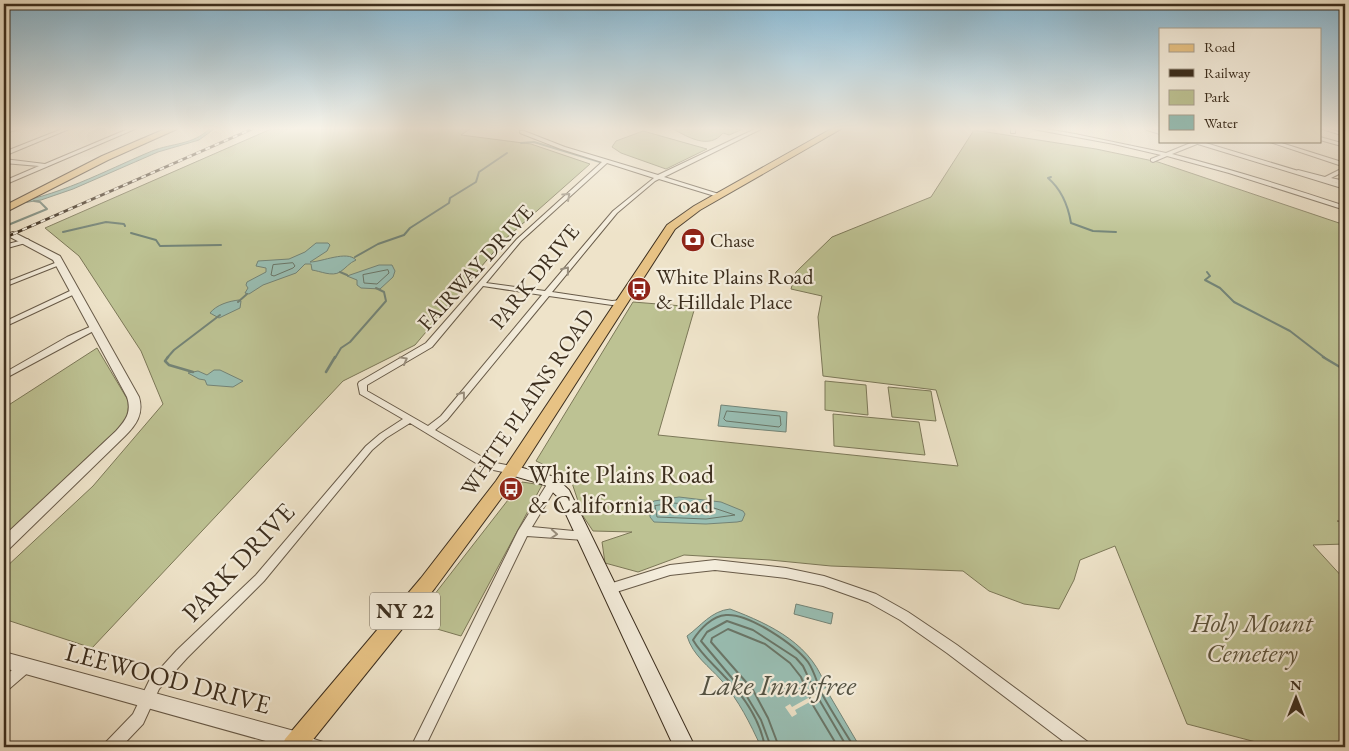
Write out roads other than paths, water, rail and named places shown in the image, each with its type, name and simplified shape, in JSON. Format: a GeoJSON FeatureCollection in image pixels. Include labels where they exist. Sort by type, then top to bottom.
{"type":"FeatureCollection","features":[{"type":"Feature","properties":{"kind":"highway"},"geometry":{"type":"LineString","coordinates":[[7,206],[87,164]]}},
{"type":"Feature","properties":{"kind":"highway"},"geometry":{"type":"LineString","coordinates":[[7,206],[23,201],[93,164]]}},
{"type":"Feature","properties":{"kind":"main road","name":"WHITE PLAINS ROAD"},"geometry":{"type":"LineString","coordinates":[[296,744],[428,583],[512,470],[671,228],[683,217],[776,164]]}},
{"type":"Feature","properties":{"kind":"main road"},"geometry":{"type":"LineString","coordinates":[[512,470],[531,474],[552,484],[564,494],[685,747]]}},
{"type":"Feature","properties":{"kind":"street"},"geometry":{"type":"LineString","coordinates":[[36,164],[46,165]]}},
{"type":"Feature","properties":{"kind":"street","name":"FAIRWAY DRIVE"},"geometry":{"type":"LineString","coordinates":[[410,419],[363,392],[362,384],[429,345],[519,240],[603,164]]}},
{"type":"Feature","properties":{"kind":"street"},"geometry":{"type":"LineString","coordinates":[[616,164],[720,196]]}},
{"type":"Feature","properties":{"kind":"street","name":"PARK DRIVE"},"geometry":{"type":"LineString","coordinates":[[428,430],[444,418],[604,222],[658,177],[685,164]]}},
{"type":"Feature","properties":{"kind":"street"},"geometry":{"type":"LineString","coordinates":[[1202,164],[1292,190],[1345,208]]}},
{"type":"Feature","properties":{"kind":"street"},"geometry":{"type":"LineString","coordinates":[[1266,164],[1345,187]]}},
{"type":"Feature","properties":{"kind":"street"},"geometry":{"type":"LineString","coordinates":[[4,183],[46,165]]}},
{"type":"Feature","properties":{"kind":"street"},"geometry":{"type":"LineString","coordinates":[[1326,178],[1345,167]]}},
{"type":"Feature","properties":{"kind":"street"},"geometry":{"type":"LineString","coordinates":[[1296,173],[1345,183]]}},
{"type":"Feature","properties":{"kind":"street"},"geometry":{"type":"LineString","coordinates":[[4,246],[14,236],[52,254],[60,263],[136,403],[134,417],[116,438],[4,545]]}},
{"type":"Feature","properties":{"kind":"street"},"geometry":{"type":"LineString","coordinates":[[4,285],[60,263]]}},
{"type":"Feature","properties":{"kind":"street"},"geometry":{"type":"LineString","coordinates":[[482,284],[612,303],[622,302]]}},
{"type":"Feature","properties":{"kind":"street"},"geometry":{"type":"LineString","coordinates":[[4,325],[75,292]]}},
{"type":"Feature","properties":{"kind":"street"},"geometry":{"type":"LineString","coordinates":[[4,376],[70,339],[95,328]]}},
{"type":"Feature","properties":{"kind":"street"},"geometry":{"type":"LineString","coordinates":[[410,419],[488,466],[512,470]]}},
{"type":"Feature","properties":{"kind":"street","name":"PARK DRIVE"},"geometry":{"type":"LineString","coordinates":[[111,747],[138,719],[154,685],[182,654],[260,578],[369,448],[383,436],[410,419]]}},
{"type":"Feature","properties":{"kind":"street"},"geometry":{"type":"LineString","coordinates":[[418,747],[524,531],[552,484]]}},
{"type":"Feature","properties":{"kind":"street"},"geometry":{"type":"LineString","coordinates":[[524,531],[584,536]]}},
{"type":"Feature","properties":{"kind":"street"},"geometry":{"type":"LineString","coordinates":[[610,589],[670,570],[715,565],[786,573],[824,580],[872,598],[904,616],[952,649],[1083,747]]}},
{"type":"Feature","properties":{"kind":"street","name":"LEEWOOD DRIVE"},"geometry":{"type":"LineString","coordinates":[[4,660],[296,744],[318,747]]}},
{"type":"Feature","properties":{"kind":"street"},"geometry":{"type":"LineString","coordinates":[[4,685],[26,666]]}},
{"type":"Feature","properties":{"kind":"water"},"geometry":{"type":"Polygon","coordinates":[[[123,164],[130,164],[73,189],[41,200],[4,206],[4,204],[23,201],[61,190],[123,164]]]}},
{"type":"Feature","properties":{"kind":"water"},"geometry":{"type":"Polygon","coordinates":[[[316,243],[328,243],[330,245],[327,251],[310,262],[341,256],[352,257],[356,260],[340,272],[333,274],[312,270],[311,264],[305,264],[296,273],[263,285],[249,294],[245,293],[248,288],[247,282],[266,272],[266,268],[256,266],[258,261],[289,259],[305,252],[316,243]]]}},
{"type":"Feature","properties":{"kind":"water"},"geometry":{"type":"Polygon","coordinates":[[[379,265],[392,265],[395,271],[393,277],[380,289],[361,288],[357,285],[357,280],[347,276],[379,265]]]}},
{"type":"Feature","properties":{"kind":"water"},"geometry":{"type":"Polygon","coordinates":[[[241,301],[240,308],[219,318],[210,313],[223,304],[241,301]]]}},
{"type":"Feature","properties":{"kind":"water"},"geometry":{"type":"Polygon","coordinates":[[[214,370],[220,370],[243,381],[233,387],[207,385],[205,380],[188,373],[198,371],[207,375],[214,370]]]}},
{"type":"Feature","properties":{"kind":"water"},"geometry":{"type":"Polygon","coordinates":[[[721,405],[787,412],[786,432],[718,426],[721,405]]]}},
{"type":"Feature","properties":{"kind":"water"},"geometry":{"type":"Polygon","coordinates":[[[679,497],[721,502],[743,511],[745,514],[742,521],[737,522],[706,524],[654,522],[650,517],[650,504],[654,501],[679,497]]]}},
{"type":"Feature","properties":{"kind":"water"},"geometry":{"type":"Polygon","coordinates":[[[796,604],[833,613],[831,624],[794,614],[796,604]]]}},
{"type":"Feature","properties":{"kind":"water","name":"Lake Innisfree"},"geometry":{"type":"Polygon","coordinates":[[[730,609],[776,630],[802,649],[821,675],[827,691],[860,747],[761,747],[734,696],[697,655],[687,636],[712,616],[723,610],[730,609]]]}},
{"type":"Feature","properties":{"kind":"waterway"},"geometry":{"type":"LineString","coordinates":[[355,257],[378,244],[404,235],[410,228],[449,203],[450,198],[476,182],[479,172],[491,164]]}},
{"type":"Feature","properties":{"kind":"waterway"},"geometry":{"type":"LineString","coordinates":[[1051,177],[1048,178],[1064,198],[1071,223],[1093,231],[1116,232]]}},
{"type":"Feature","properties":{"kind":"waterway"},"geometry":{"type":"LineString","coordinates":[[8,225],[47,209],[40,202],[34,201]]}},
{"type":"Feature","properties":{"kind":"waterway"},"geometry":{"type":"LineString","coordinates":[[63,232],[106,222],[124,224],[125,226]]}},
{"type":"Feature","properties":{"kind":"waterway"},"geometry":{"type":"LineString","coordinates":[[131,233],[156,240],[160,246],[221,245]]}},
{"type":"Feature","properties":{"kind":"waterway"},"geometry":{"type":"LineString","coordinates":[[340,272],[347,275]]}},
{"type":"Feature","properties":{"kind":"waterway"},"geometry":{"type":"LineString","coordinates":[[1207,272],[1210,276],[1205,280],[1220,288],[1234,302],[1290,331],[1325,358]]}},
{"type":"Feature","properties":{"kind":"waterway"},"geometry":{"type":"LineString","coordinates":[[335,358],[341,348],[350,342],[386,301],[384,292],[376,288]]}},
{"type":"Feature","properties":{"kind":"waterway"},"geometry":{"type":"LineString","coordinates":[[238,302],[247,294]]}},
{"type":"Feature","properties":{"kind":"waterway"},"geometry":{"type":"LineString","coordinates":[[167,358],[174,350],[220,315]]}},
{"type":"Feature","properties":{"kind":"waterway"},"geometry":{"type":"LineString","coordinates":[[168,357],[165,361],[169,365],[193,372]]}},
{"type":"Feature","properties":{"kind":"waterway"},"geometry":{"type":"LineString","coordinates":[[326,372],[335,357]]}},
{"type":"Feature","properties":{"kind":"waterway"},"geometry":{"type":"LineString","coordinates":[[1323,357],[1345,370]]}},
{"type":"Feature","properties":{"kind":"railway"},"geometry":{"type":"LineString","coordinates":[[4,238],[172,164]]}},
{"type":"Feature","properties":{"kind":"place","name":"Chase"},"geometry":{"type":"Point","coordinates":[693,240]}},
{"type":"Feature","properties":{"kind":"place","name":"White Plains Road & Hilldale Place"},"geometry":{"type":"Point","coordinates":[639,289]}},
{"type":"Feature","properties":{"kind":"place","name":"White Plains Road & California Road"},"geometry":{"type":"Point","coordinates":[511,489]}},
{"type":"Feature","properties":{"kind":"park label","name":"Holy Mount Cemetery"},"geometry":{"type":"Point","coordinates":[1252,638]}}]}
